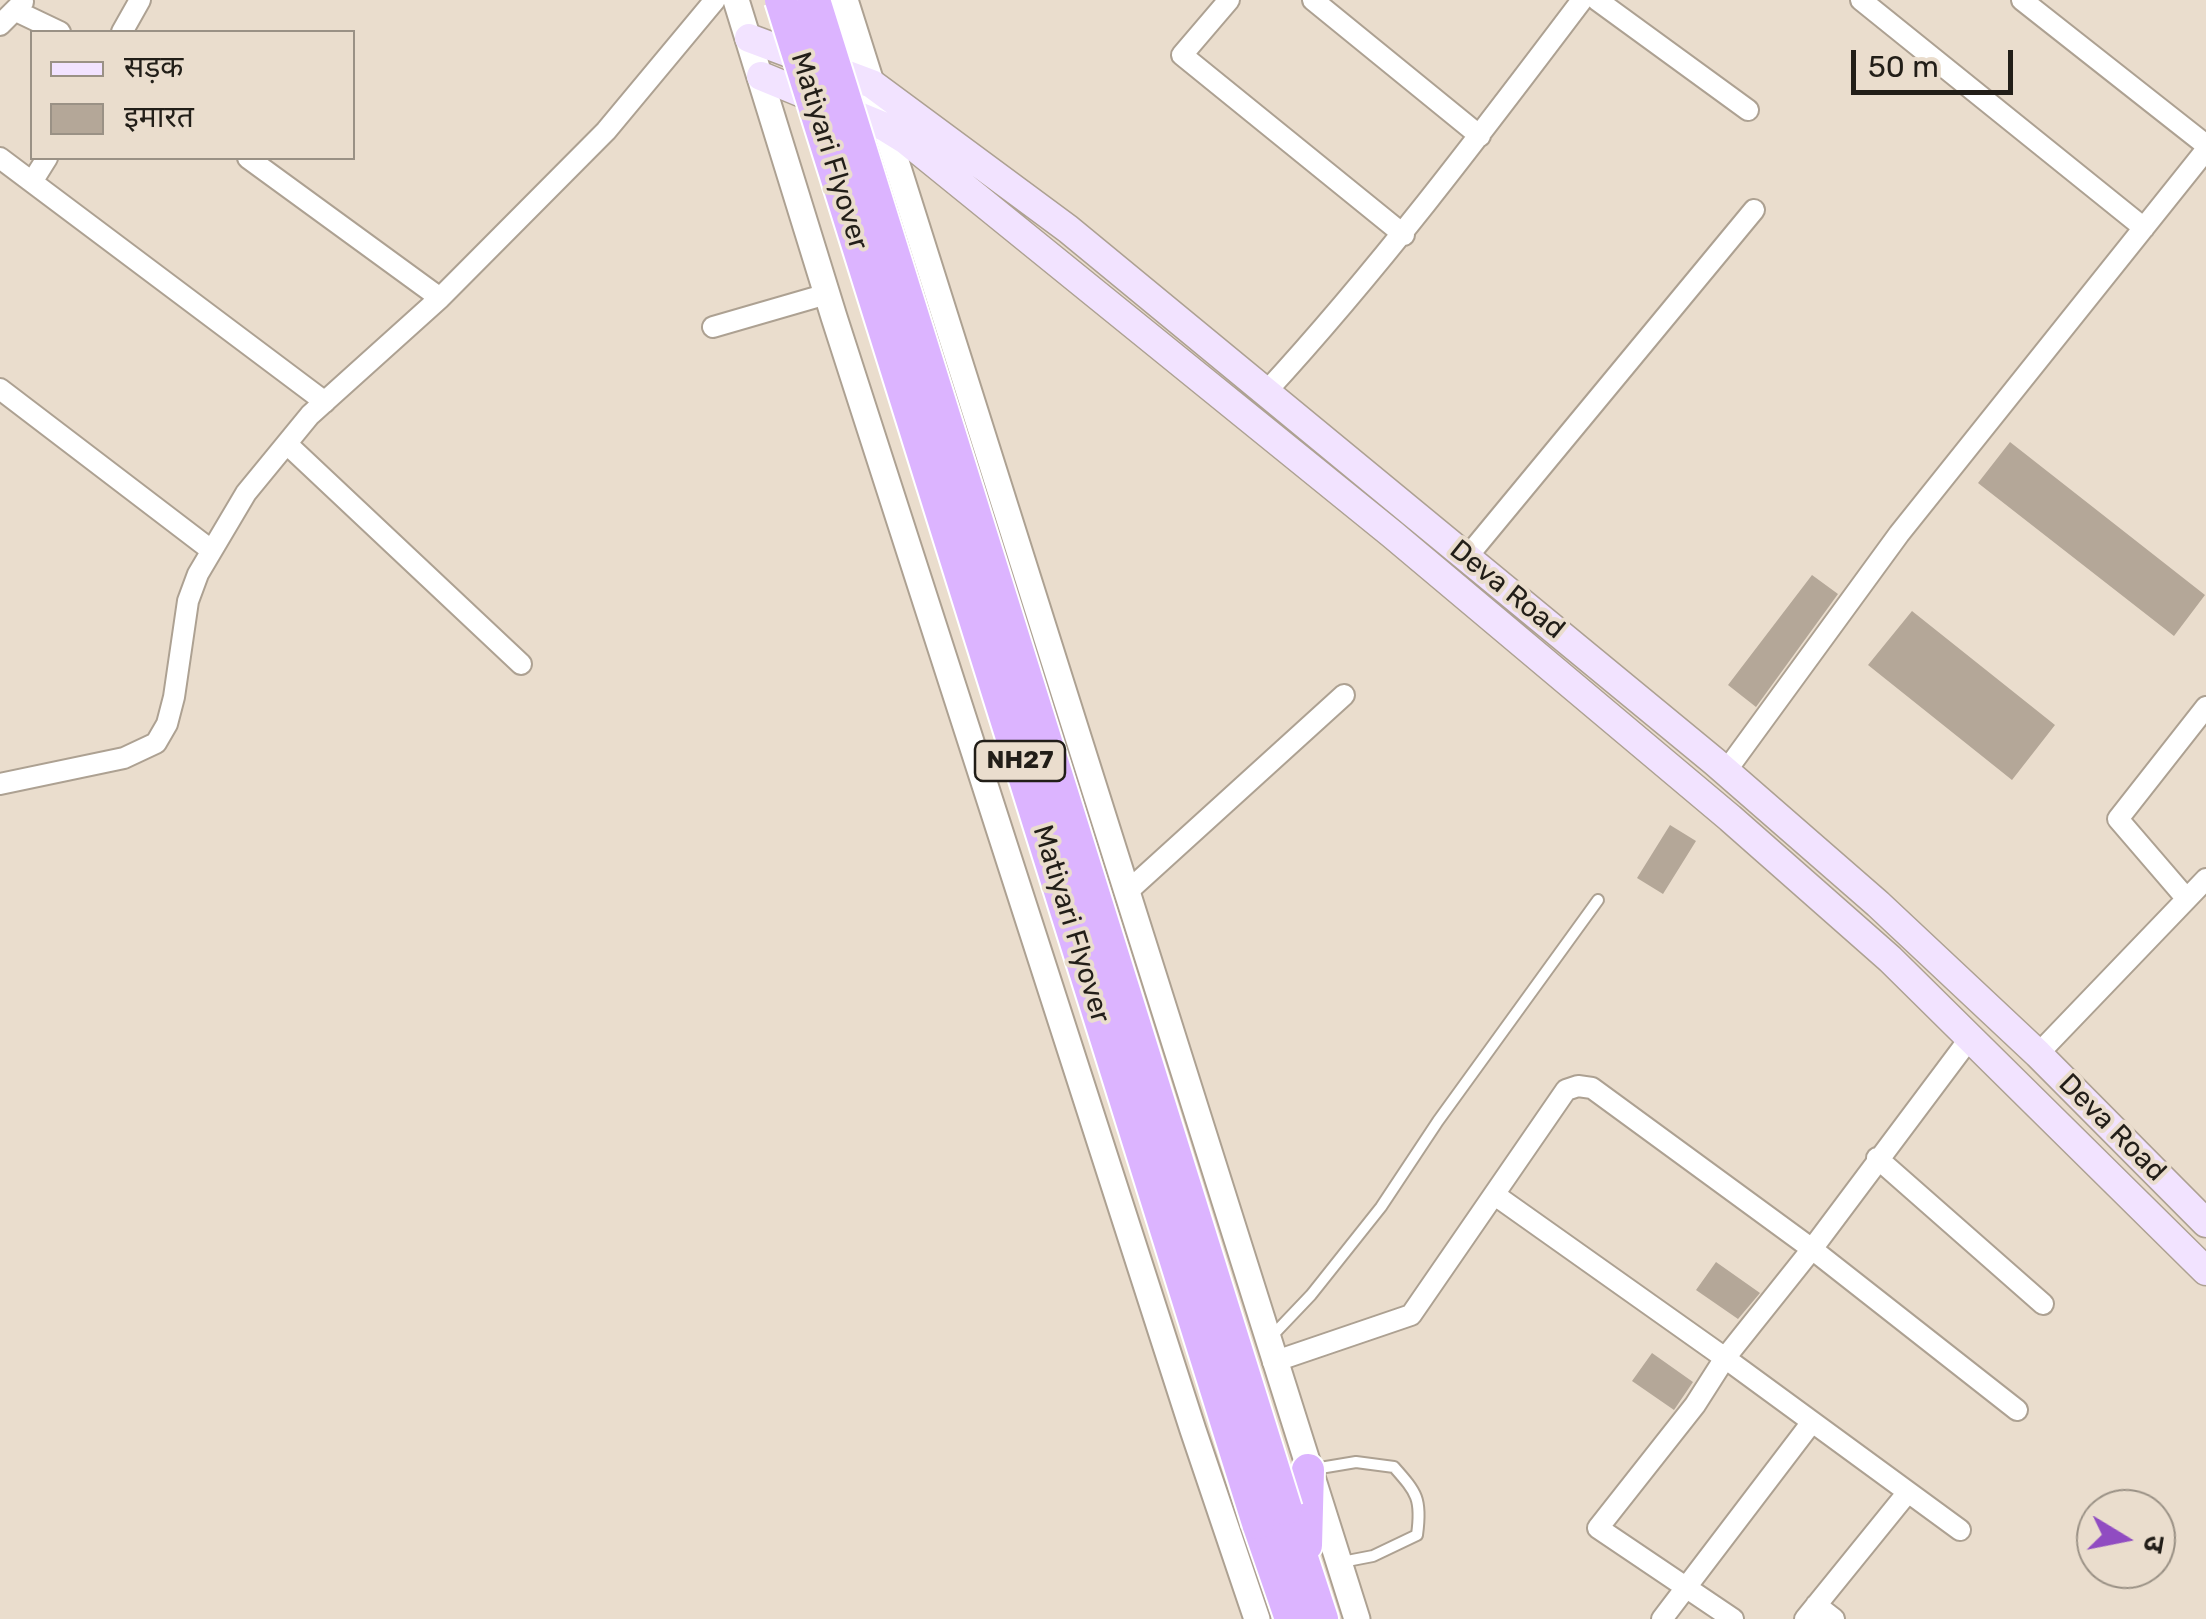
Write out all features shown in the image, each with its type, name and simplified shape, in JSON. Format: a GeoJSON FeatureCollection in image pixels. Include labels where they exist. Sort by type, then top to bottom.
{"type":"FeatureCollection","features":[{"type":"Feature","properties":{"kind":"highway","name":"Matiyari Flyover"},"geometry":{"type":"LineString","coordinates":[[781,0],[1272,1516],[1306,1570]]}},
{"type":"Feature","properties":{"kind":"highway","name":"Matiyari Flyover"},"geometry":{"type":"LineString","coordinates":[[814,0],[1272,1516],[1291,1619]]}},
{"type":"Feature","properties":{"kind":"highway"},"geometry":{"type":"LineString","coordinates":[[1306,1570],[1308,1470]]}},
{"type":"Feature","properties":{"kind":"highway","name":"NH27"},"geometry":{"type":"LineString","coordinates":[[1306,1570],[1322,1619]]}},
{"type":"Feature","properties":{"kind":"main road","name":"Deva Road"},"geometry":{"type":"LineString","coordinates":[[749,38],[872,84],[1068,228],[1264,394],[1726,771],[1878,904],[2038,1054],[2206,1222]]}},
{"type":"Feature","properties":{"kind":"main road","name":"Deva Road"},"geometry":{"type":"LineString","coordinates":[[762,76],[885,127],[906,140],[1392,534],[1890,960],[2206,1271]]}},
{"type":"Feature","properties":{"kind":"street"},"geometry":{"type":"LineString","coordinates":[[123,30],[140,0]]}},
{"type":"Feature","properties":{"kind":"street"},"geometry":{"type":"LineString","coordinates":[[0,784],[124,758],[156,743],[167,724],[174,697],[188,600],[211,550],[246,493],[325,402],[440,298],[606,131],[715,0]]}},
{"type":"Feature","properties":{"kind":"street"},"geometry":{"type":"LineString","coordinates":[[736,0],[1193,1430],[1258,1619]]}},
{"type":"Feature","properties":{"kind":"street"},"geometry":{"type":"LineString","coordinates":[[845,0],[1357,1619]]}},
{"type":"Feature","properties":{"kind":"street"},"geometry":{"type":"LineString","coordinates":[[1229,0],[1182,54],[1404,235]]}},
{"type":"Feature","properties":{"kind":"street"},"geometry":{"type":"LineString","coordinates":[[1314,0],[1480,136]]}},
{"type":"Feature","properties":{"kind":"street"},"geometry":{"type":"LineString","coordinates":[[1264,394],[1342,310],[1404,235],[1582,0]]}},
{"type":"Feature","properties":{"kind":"street"},"geometry":{"type":"LineString","coordinates":[[1596,0],[1748,110]]}},
{"type":"Feature","properties":{"kind":"street"},"geometry":{"type":"LineString","coordinates":[[1862,0],[2144,228]]}},
{"type":"Feature","properties":{"kind":"street"},"geometry":{"type":"LineString","coordinates":[[1726,771],[1898,534],[2206,148],[2022,0]]}},
{"type":"Feature","properties":{"kind":"street"},"geometry":{"type":"LineString","coordinates":[[14,12],[55,30]]}},
{"type":"Feature","properties":{"kind":"street"},"geometry":{"type":"LineString","coordinates":[[0,158],[325,402]]}},
{"type":"Feature","properties":{"kind":"street"},"geometry":{"type":"LineString","coordinates":[[32,182],[46,160]]}},
{"type":"Feature","properties":{"kind":"street"},"geometry":{"type":"LineString","coordinates":[[251,160],[440,298]]}},
{"type":"Feature","properties":{"kind":"street"},"geometry":{"type":"LineString","coordinates":[[1467,558],[1754,210]]}},
{"type":"Feature","properties":{"kind":"street"},"geometry":{"type":"LineString","coordinates":[[713,327],[827,294]]}},
{"type":"Feature","properties":{"kind":"street"},"geometry":{"type":"LineString","coordinates":[[0,389],[211,550]]}},
{"type":"Feature","properties":{"kind":"street"},"geometry":{"type":"LineString","coordinates":[[287,444],[521,664]]}},
{"type":"Feature","properties":{"kind":"street"},"geometry":{"type":"LineString","coordinates":[[1127,892],[1344,695]]}},
{"type":"Feature","properties":{"kind":"street"},"geometry":{"type":"LineString","coordinates":[[2186,898],[2118,820],[2206,707]]}},
{"type":"Feature","properties":{"kind":"street"},"geometry":{"type":"LineString","coordinates":[[2038,1054],[2206,879]]}},
{"type":"Feature","properties":{"kind":"street"},"geometry":{"type":"LineString","coordinates":[[1734,1619],[1598,1528],[1970,1038]]}},
{"type":"Feature","properties":{"kind":"street"},"geometry":{"type":"LineString","coordinates":[[1270,1352],[1411,1315],[1566,1090],[1578,1086],[1592,1088],[1812,1249],[2017,1410]]}},
{"type":"Feature","properties":{"kind":"street"},"geometry":{"type":"LineString","coordinates":[[1878,1158],[2043,1304]]}},
{"type":"Feature","properties":{"kind":"street"},"geometry":{"type":"LineString","coordinates":[[1495,1196],[1960,1530]]}},
{"type":"Feature","properties":{"kind":"street"},"geometry":{"type":"LineString","coordinates":[[1662,1619],[1812,1422]]}},
{"type":"Feature","properties":{"kind":"street"},"geometry":{"type":"LineString","coordinates":[[1834,1619],[1811,1612],[1908,1492]]}},
{"type":"Feature","properties":{"kind":"lane"},"geometry":{"type":"LineString","coordinates":[[1270,1352],[1381,1207],[1598,900]]}},
{"type":"Feature","properties":{"kind":"lane"},"geometry":{"type":"LineString","coordinates":[[1308,1470],[1356,1462],[1394,1467],[1416,1492],[1417,1535],[1372,1556],[1338,1563]]}},
{"type":"Feature","properties":{"kind":"building"},"geometry":{"type":"Polygon","coordinates":[[[2010,442],[2205,595],[2174,636],[1978,483],[2010,442]]]}},
{"type":"Feature","properties":{"kind":"building"},"geometry":{"type":"Polygon","coordinates":[[[1812,575],[1838,594],[1756,707],[1728,685],[1812,575]]]}},
{"type":"Feature","properties":{"kind":"building"},"geometry":{"type":"Polygon","coordinates":[[[1912,611],[2055,725],[2012,780],[1868,665],[1912,611]]]}},
{"type":"Feature","properties":{"kind":"building"},"geometry":{"type":"Polygon","coordinates":[[[1670,825],[1696,841],[1663,894],[1637,878],[1670,825]]]}},
{"type":"Feature","properties":{"kind":"building"},"geometry":{"type":"Polygon","coordinates":[[[1716,1262],[1760,1293],[1738,1319],[1696,1290],[1716,1262]]]}},
{"type":"Feature","properties":{"kind":"building"},"geometry":{"type":"Polygon","coordinates":[[[1652,1353],[1693,1382],[1674,1410],[1632,1381],[1652,1353]]]}}]}
